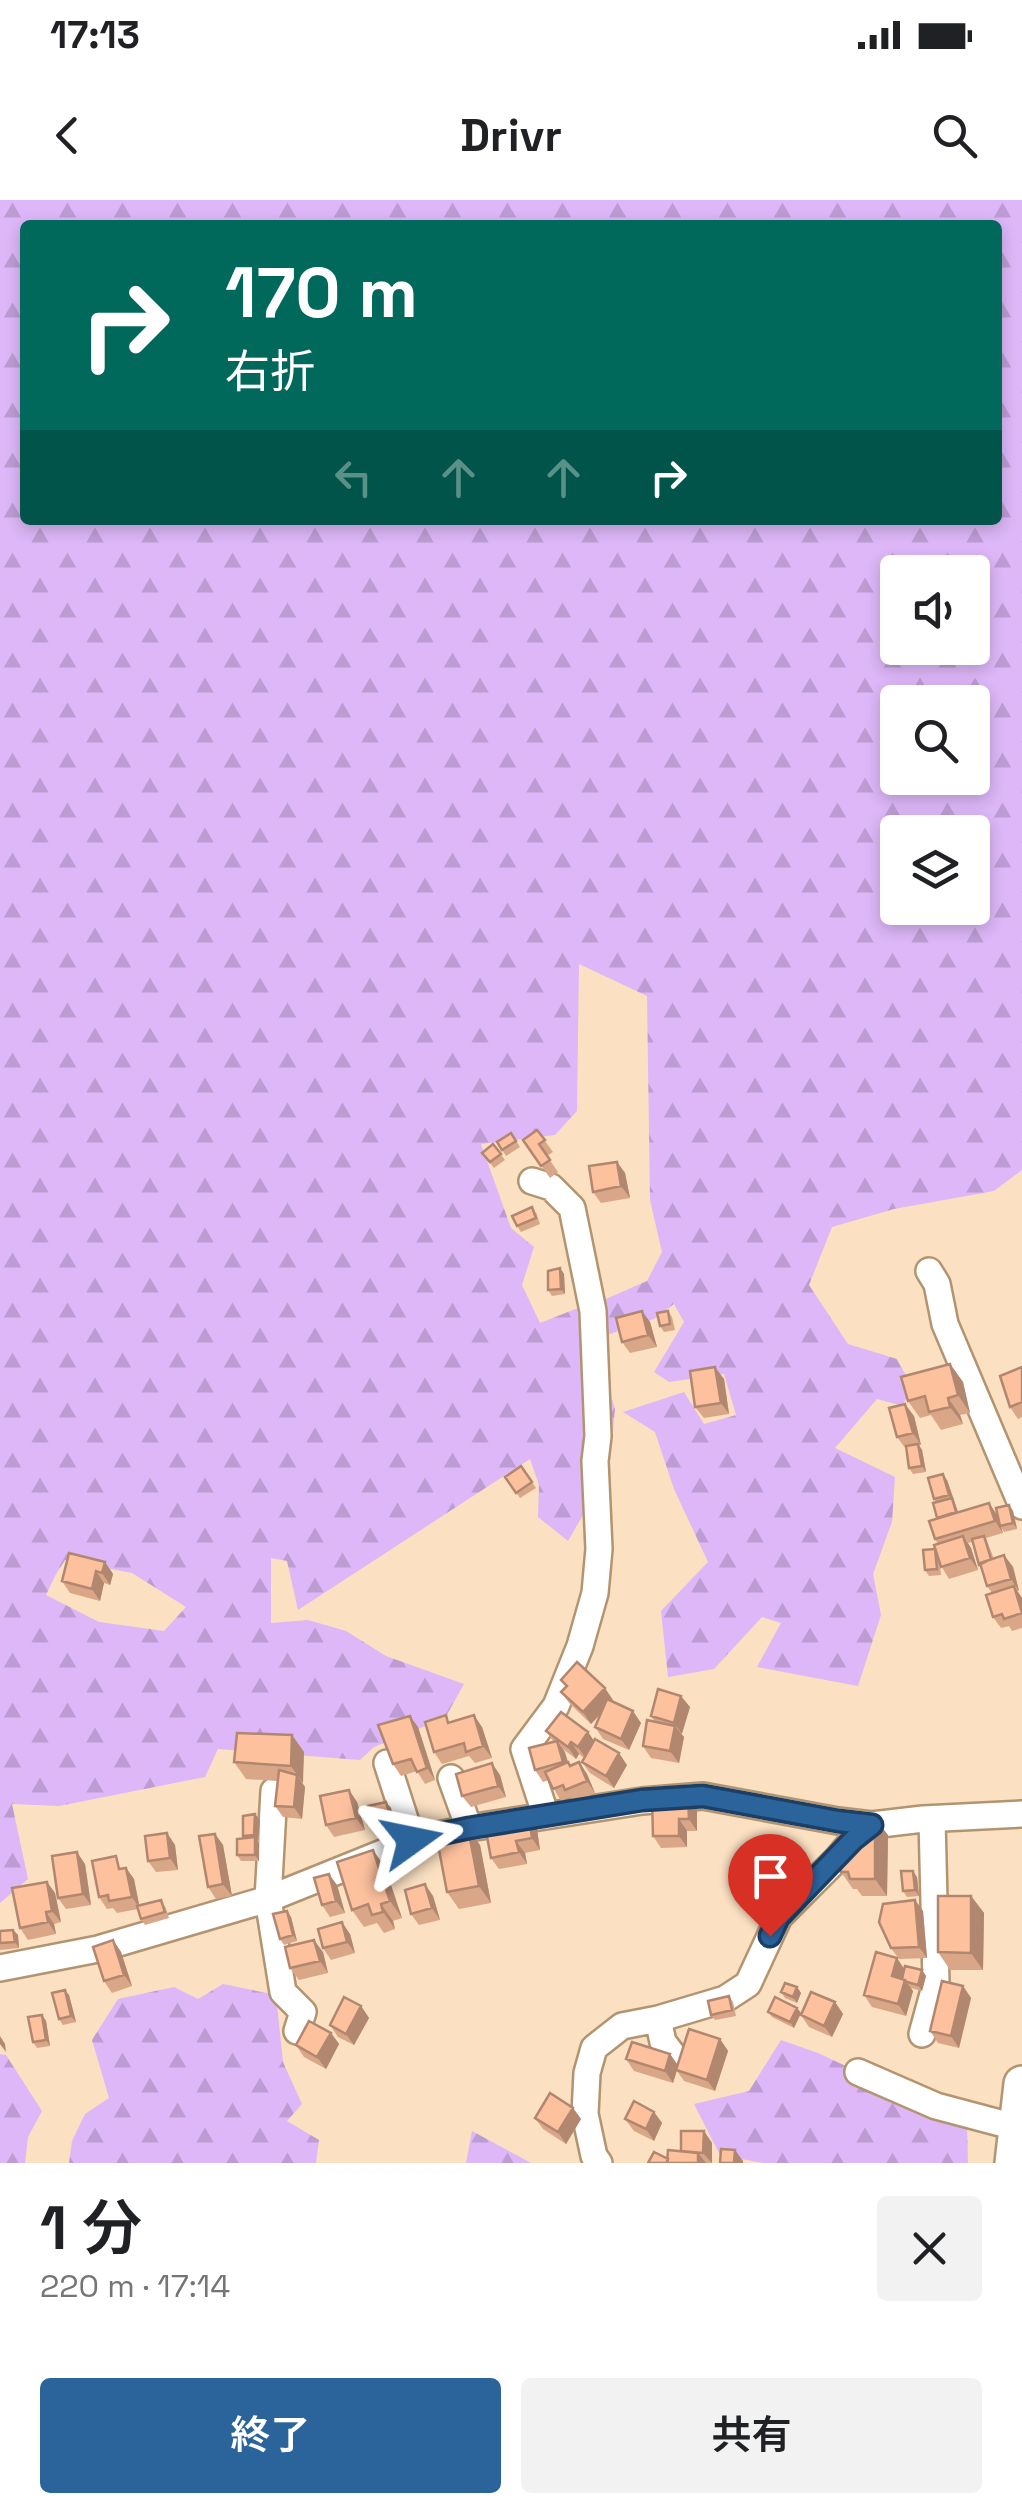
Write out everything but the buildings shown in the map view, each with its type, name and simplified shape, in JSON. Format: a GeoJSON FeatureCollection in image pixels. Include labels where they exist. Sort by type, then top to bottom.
{"type":"FeatureCollection","features":[{"type":"Feature","properties":{"kind":"highway"},"geometry":{"type":"LineString","coordinates":[[1014,2163],[1022,2084]]}},
{"type":"Feature","properties":{"kind":"street"},"geometry":{"type":"LineString","coordinates":[[532,1181],[551,1187],[572,1208],[593,1311],[598,1436],[595,1461],[599,1549],[595,1593],[580,1646],[556,1706],[524,1749],[546,1816]]}},
{"type":"Feature","properties":{"kind":"street"},"geometry":{"type":"LineString","coordinates":[[929,1271],[937,1284],[946,1324],[1022,1506]]}},
{"type":"Feature","properties":{"kind":"street"},"geometry":{"type":"LineString","coordinates":[[387,1764],[412,1840]]}},
{"type":"Feature","properties":{"kind":"street"},"geometry":{"type":"LineString","coordinates":[[451,1778],[469,1828]]}},
{"type":"Feature","properties":{"kind":"street"},"geometry":{"type":"LineString","coordinates":[[274,1791],[268,1900],[283,1992],[303,2012],[296,2030]]}},
{"type":"Feature","properties":{"kind":"street"},"geometry":{"type":"LineString","coordinates":[[0,1968],[98,1949],[268,1900],[412,1840],[642,1800],[703,1796],[872,1825],[1022,1813]]}},
{"type":"Feature","properties":{"kind":"street"},"geometry":{"type":"LineString","coordinates":[[922,2034],[936,1983],[932,1818]]}},
{"type":"Feature","properties":{"kind":"street"},"geometry":{"type":"LineString","coordinates":[[599,2163],[585,2114],[587,2073],[594,2048],[622,2026],[725,1999],[748,1984],[779,1917],[872,1825]]}},
{"type":"Feature","properties":{"kind":"street"},"geometry":{"type":"LineString","coordinates":[[658,2019],[663,2042],[673,2055]]}},
{"type":"Feature","properties":{"kind":"street"},"geometry":{"type":"LineString","coordinates":[[858,2072],[936,2106],[1000,2123]]}},
{"type":"Feature","properties":{"kind":"green space"},"geometry":{"type":"Polygon","coordinates":[[[0,200],[1022,200],[1022,1170],[994,1191],[894,1209],[832,1227],[809,1285],[848,1344],[897,1359],[911,1385],[903,1406],[877,1399],[835,1448],[895,1477],[892,1522],[873,1574],[881,1615],[858,1686],[757,1667],[781,1623],[762,1617],[714,1669],[668,1677],[661,1611],[708,1562],[674,1489],[655,1432],[623,1412],[684,1392],[704,1424],[736,1415],[724,1374],[669,1382],[654,1372],[684,1322],[674,1304],[654,1319],[604,1336],[599,1302],[647,1281],[662,1252],[650,1200],[647,996],[579,964],[577,1111],[555,1135],[481,1144],[511,1228],[534,1247],[522,1285],[540,1323],[583,1306],[615,1409],[609,1470],[568,1541],[538,1517],[539,1485],[530,1459],[298,1610],[287,1561],[271,1558],[271,1623],[308,1620],[346,1631],[386,1656],[464,1684],[445,1718],[374,1747],[360,1760],[218,1749],[205,1777],[59,1806],[12,1804],[28,1879],[0,1903],[0,200]],[[65,1560],[46,1595],[99,1622],[164,1631],[186,1607],[132,1573],[65,1560]]]}},
{"type":"Feature","properties":{"kind":"green space"},"geometry":{"type":"Polygon","coordinates":[[[223,1984],[276,1995],[283,2062],[302,2104],[287,2121],[319,2140],[316,2163],[69,2163],[72,2141],[85,2114],[109,2098],[92,2040],[118,1999],[174,1987],[198,1999],[223,1984]]]}},
{"type":"Feature","properties":{"kind":"green space"},"geometry":{"type":"Polygon","coordinates":[[[781,2040],[818,2053],[967,2123],[968,2163],[763,2163],[720,2155],[694,2104],[749,2091],[781,2040]]]}},
{"type":"Feature","properties":{"kind":"green space"},"geometry":{"type":"Polygon","coordinates":[[[0,2054],[6,2055],[42,2111],[28,2137],[25,2163],[0,2163],[0,2054]]]}},
{"type":"Feature","properties":{"kind":"green space"},"geometry":{"type":"Polygon","coordinates":[[[472,2131],[531,2163],[466,2163],[472,2131]]]}},
{"type":"Feature","properties":{"kind":"route"},"geometry":{"type":"LineString","coordinates":[[412,1840],[642,1800],[703,1796],[872,1825],[779,1917],[770,1936]]}}]}
